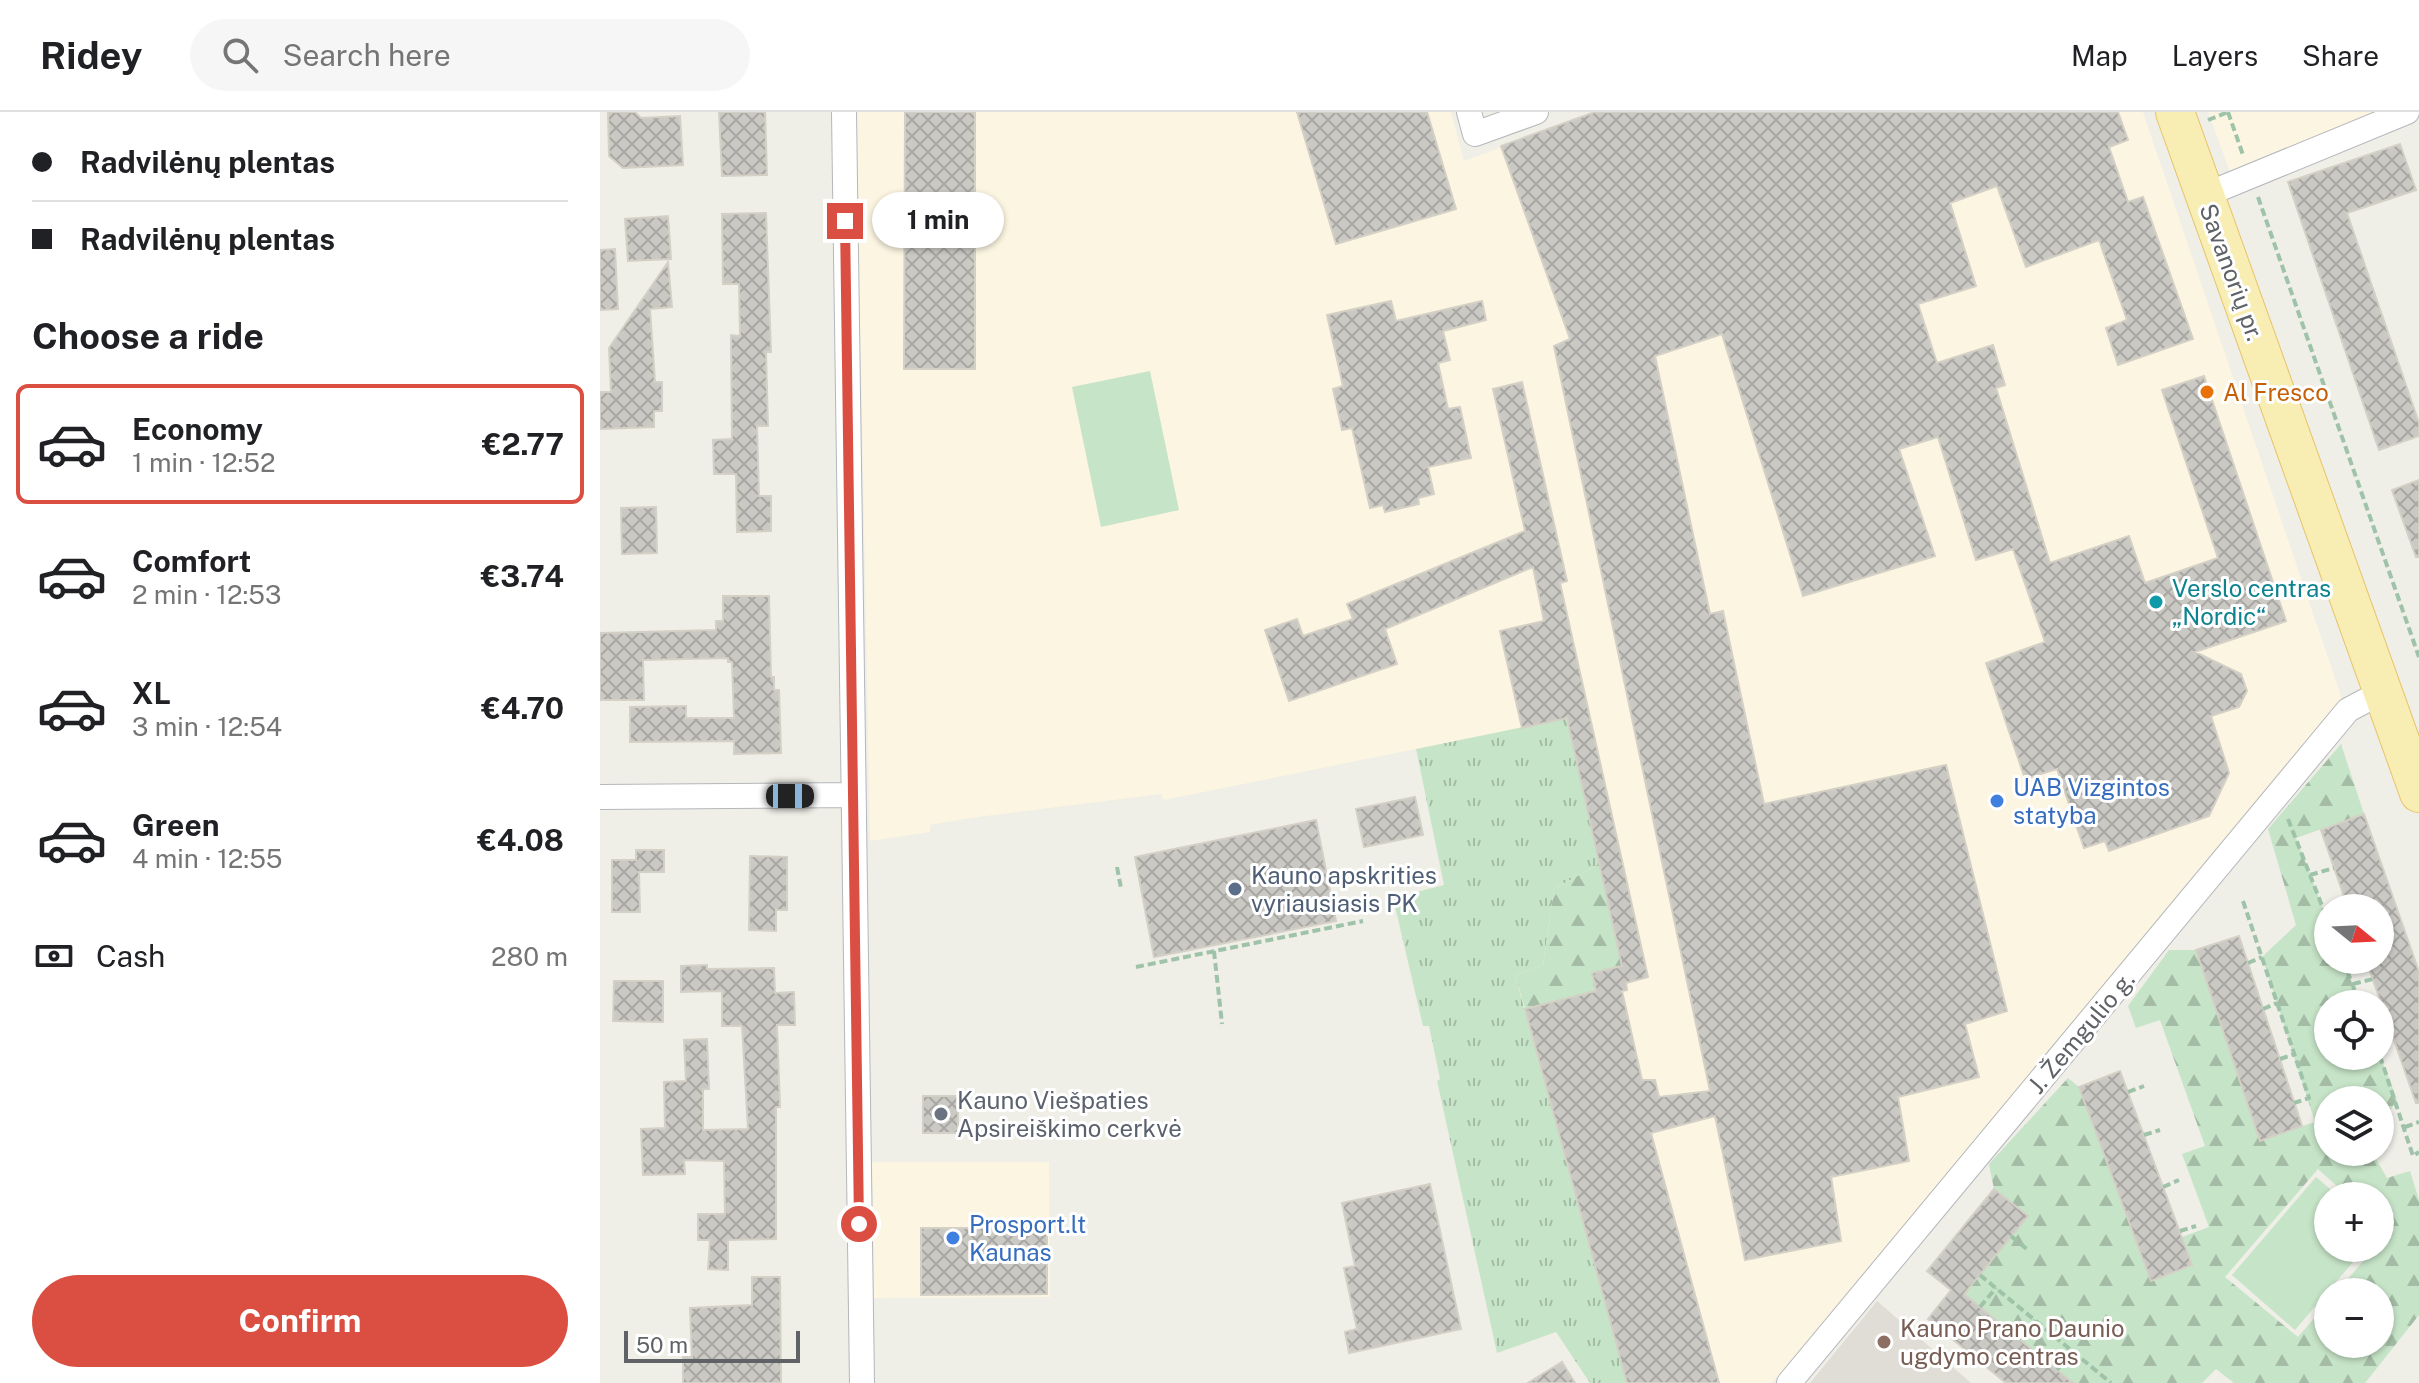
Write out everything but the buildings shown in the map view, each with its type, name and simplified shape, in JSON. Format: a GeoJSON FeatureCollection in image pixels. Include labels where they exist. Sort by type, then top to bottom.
{"type":"FeatureCollection","features":[{"type":"Feature","properties":{"kind":"main road","name":"Savanorių pr."},"geometry":{"type":"LineString","coordinates":[[2175,112],[2419,793]]}},
{"type":"Feature","properties":{"kind":"street"},"geometry":{"type":"LineString","coordinates":[[844,112],[862,1383]]}},
{"type":"Feature","properties":{"kind":"street"},"geometry":{"type":"LineString","coordinates":[[1469,112],[1475,134],[1536,112]]}},
{"type":"Feature","properties":{"kind":"street"},"geometry":{"type":"LineString","coordinates":[[2205,195],[2407,112]]}},
{"type":"Feature","properties":{"kind":"street","name":"J. Žemgulio g."},"geometry":{"type":"LineString","coordinates":[[1789,1383],[2348,710],[2382,692]]}},
{"type":"Feature","properties":{"kind":"street"},"geometry":{"type":"LineString","coordinates":[[600,797],[853,795]]}},
{"type":"Feature","properties":{"kind":"path"},"geometry":{"type":"LineString","coordinates":[[2228,112],[2419,657]]}},
{"type":"Feature","properties":{"kind":"path"},"geometry":{"type":"LineString","coordinates":[[2279,794],[2317,894]]}},
{"type":"Feature","properties":{"kind":"path"},"geometry":{"type":"LineString","coordinates":[[1117,867],[1121,888]]}},
{"type":"Feature","properties":{"kind":"path"},"geometry":{"type":"LineString","coordinates":[[2310,875],[2334,868]]}},
{"type":"Feature","properties":{"kind":"path"},"geometry":{"type":"LineString","coordinates":[[2243,901],[2309,1098],[2294,1103]]}},
{"type":"Feature","properties":{"kind":"path"},"geometry":{"type":"LineString","coordinates":[[1136,967],[1155,960],[1363,921]]}},
{"type":"Feature","properties":{"kind":"path"},"geometry":{"type":"LineString","coordinates":[[1214,951],[1222,1024]]}},
{"type":"Feature","properties":{"kind":"path"},"geometry":{"type":"LineString","coordinates":[[2248,963],[2262,957]]}},
{"type":"Feature","properties":{"kind":"path"},"geometry":{"type":"LineString","coordinates":[[2349,974],[2355,990]]}},
{"type":"Feature","properties":{"kind":"path"},"geometry":{"type":"LineString","coordinates":[[2353,984],[2373,979]]}},
{"type":"Feature","properties":{"kind":"path"},"geometry":{"type":"LineString","coordinates":[[2263,1009],[2277,1003]]}},
{"type":"Feature","properties":{"kind":"path"},"geometry":{"type":"LineString","coordinates":[[2280,1059],[2295,1054]]}},
{"type":"Feature","properties":{"kind":"path"},"geometry":{"type":"LineString","coordinates":[[2385,1070],[2413,1156],[2419,1152]]}},
{"type":"Feature","properties":{"kind":"path"},"geometry":{"type":"LineString","coordinates":[[2128,1092],[2144,1086]]}},
{"type":"Feature","properties":{"kind":"path"},"geometry":{"type":"LineString","coordinates":[[2405,1127],[2419,1122]]}},
{"type":"Feature","properties":{"kind":"path"},"geometry":{"type":"LineString","coordinates":[[2144,1135],[2160,1130]]}},
{"type":"Feature","properties":{"kind":"path"},"geometry":{"type":"LineString","coordinates":[[2163,1187],[2179,1180]]}},
{"type":"Feature","properties":{"kind":"path"},"geometry":{"type":"LineString","coordinates":[[2180,1231],[2196,1226]]}},
{"type":"Feature","properties":{"kind":"path"},"geometry":{"type":"LineString","coordinates":[[2011,1236],[2028,1250]]}},
{"type":"Feature","properties":{"kind":"path"},"geometry":{"type":"LineString","coordinates":[[1980,1275],[2111,1383]]}},
{"type":"Feature","properties":{"kind":"path"},"geometry":{"type":"LineString","coordinates":[[1980,1307],[1996,1288]]}},
{"type":"Feature","properties":{"kind":"path"},"geometry":{"type":"LineString","coordinates":[[2019,1339],[2035,1320]]}},
{"type":"Feature","properties":{"kind":"path"},"geometry":{"type":"LineString","coordinates":[[2057,1370],[2072,1351]]}},
{"type":"Feature","properties":{"kind":"shaded area"},"geometry":{"type":"Polygon","coordinates":[[[856,112],[1451,112],[1464,161],[1595,112],[2143,112],[2342,699],[1772,1383],[1590,1383],[1556,1332],[1497,1353],[1437,1081],[1440,1079],[1429,1026],[1423,1026],[1393,898],[1444,885],[1416,749],[1164,800],[1161,794],[970,818],[930,825],[930,832],[870,841],[856,112]]]}},
{"type":"Feature","properties":{"kind":"shaded area"},"geometry":{"type":"Polygon","coordinates":[[[2208,112],[2379,112],[2230,172],[2208,112]]]}},
{"type":"Feature","properties":{"kind":"shaded area"},"geometry":{"type":"Polygon","coordinates":[[[872,1162],[1049,1162],[1050,1297],[874,1298],[872,1162]]]}},
{"type":"Feature","properties":{"kind":"shaded area","name":"Kauno Prano Daunio ugdymo centras"},"geometry":{"type":"Polygon","coordinates":[[[1877,1301],[1971,1383],[1810,1383],[1877,1301]]]}},
{"type":"Feature","properties":{"kind":"green space"},"geometry":{"type":"Polygon","coordinates":[[[1150,371],[1179,510],[1101,527],[1072,387],[1150,371]]]}},
{"type":"Feature","properties":{"kind":"green space"},"geometry":{"type":"Polygon","coordinates":[[[1567,718],[1599,864],[1554,889],[1543,965],[1515,975],[1627,1383],[1590,1383],[1556,1332],[1497,1353],[1437,1081],[1440,1079],[1429,1026],[1423,1026],[1393,898],[1444,885],[1416,749],[1567,718]]]}},
{"type":"Feature","properties":{"kind":"green space"},"geometry":{"type":"Polygon","coordinates":[[[2341,744],[2364,814],[2296,838],[2318,894],[2314,894],[2314,974],[2348,974],[2355,990],[2314,990],[2314,1070],[2386,1070],[2392,1086],[2314,1086],[2314,1119],[2262,957],[2296,925],[2268,829],[2341,744]]]}},
{"type":"Feature","properties":{"kind":"green space"},"geometry":{"type":"Polygon","coordinates":[[[1599,864],[1622,966],[1593,973],[1596,991],[1525,1009],[1515,975],[1543,965],[1554,889],[1599,864]]]}},
{"type":"Feature","properties":{"kind":"green space"},"geometry":{"type":"Polygon","coordinates":[[[2169,950],[2197,950],[2260,1140],[2314,1122],[2314,1166],[2380,1166],[2387,1178],[2410,1171],[2419,1200],[2419,1315],[2394,1346],[2394,1278],[2349,1278],[2362,1262],[2394,1262],[2394,1182],[2332,1182],[2318,1169],[2225,1277],[2298,1337],[2314,1318],[2314,1358],[2385,1358],[2365,1383],[2234,1383],[2216,1369],[2202,1383],[2073,1383],[1964,1294],[2027,1216],[1994,1189],[1989,1164],[2068,1078],[2079,1087],[2151,1280],[2192,1265],[2182,1237],[2209,1227],[2182,1154],[2205,1146],[2160,1020],[2136,1028],[2128,1006],[2169,950]]]}},
{"type":"Feature","properties":{"kind":"green space"},"geometry":{"type":"Polygon","coordinates":[[[2316,1177],[2322,1182],[2314,1182],[2314,1262],[2353,1262],[2339,1278],[2314,1278],[2314,1308],[2295,1330],[2232,1275],[2316,1177]]]}},
{"type":"Feature","properties":{"kind":"place","name":"Al Fresco"},"geometry":{"type":"Point","coordinates":[2207,392]}},
{"type":"Feature","properties":{"kind":"place","name":"Verslo centras „Nordic“"},"geometry":{"type":"Point","coordinates":[2156,602]}},
{"type":"Feature","properties":{"kind":"place","name":"UAB Vizgintos statyba"},"geometry":{"type":"Point","coordinates":[1997,801]}},
{"type":"Feature","properties":{"kind":"place","name":"Kauno apskrities vyriausiasis PK"},"geometry":{"type":"Point","coordinates":[1235,889]}},
{"type":"Feature","properties":{"kind":"place","name":"Kauno Viešpaties Apsireiškimo cerkvė"},"geometry":{"type":"Point","coordinates":[941,1114]}},
{"type":"Feature","properties":{"kind":"place","name":"Prosport.lt Kaunas"},"geometry":{"type":"Point","coordinates":[953,1238]}},
{"type":"Feature","properties":{"kind":"place","name":"Kauno Prano Daunio ugdymo centras"},"geometry":{"type":"Point","coordinates":[1884,1342]}},
{"type":"Feature","properties":{"kind":"route"},"geometry":{"type":"LineString","coordinates":[[845,221],[859,1224]]}}]}
